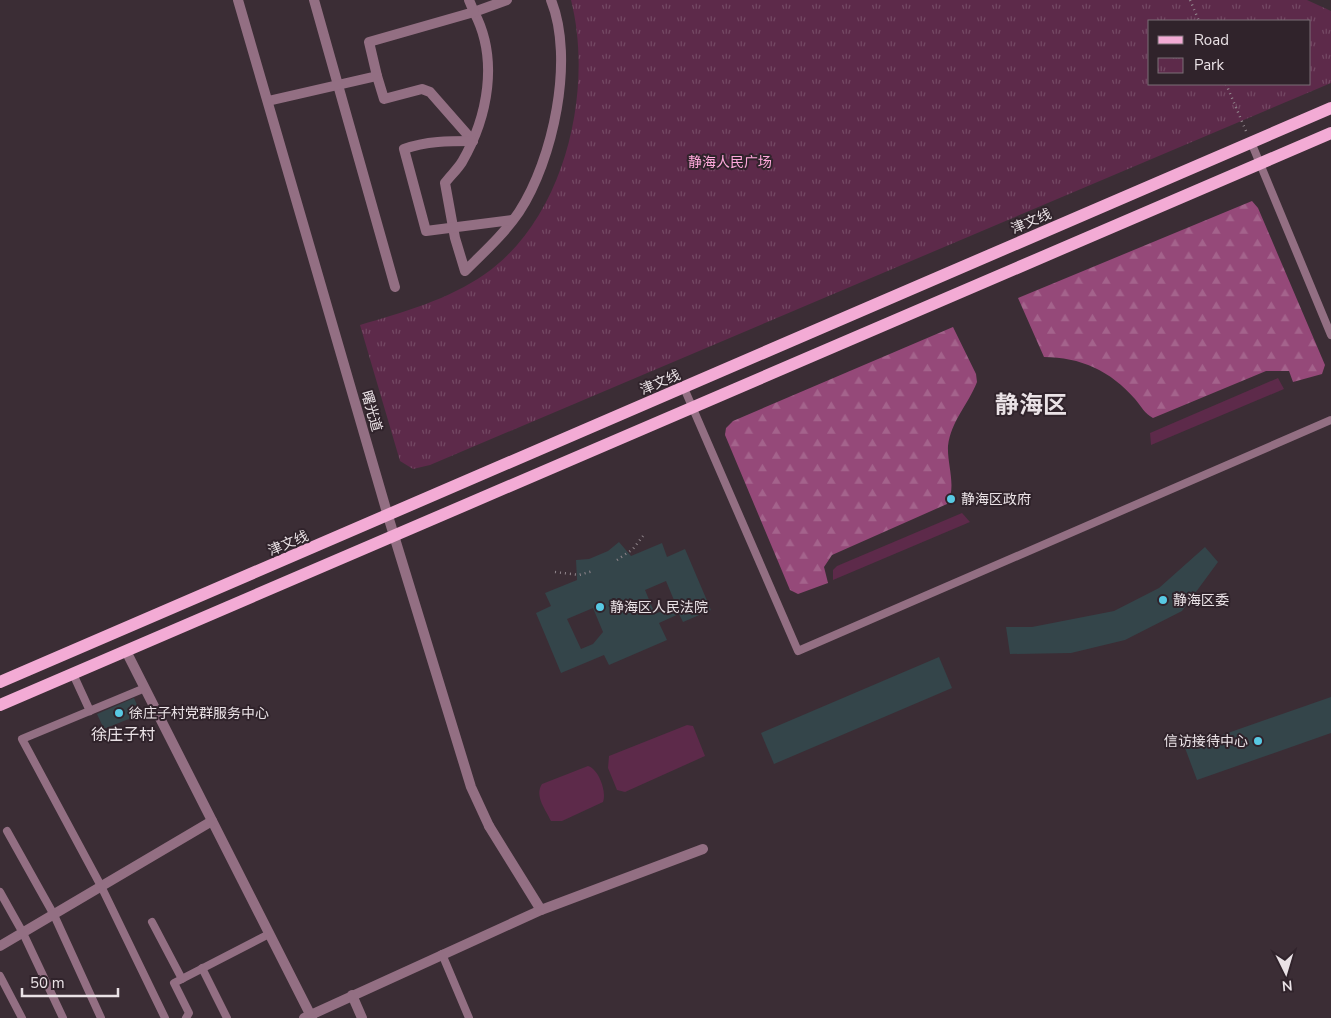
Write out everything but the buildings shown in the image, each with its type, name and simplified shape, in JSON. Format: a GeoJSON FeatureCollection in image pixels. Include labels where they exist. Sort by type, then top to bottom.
{"type":"FeatureCollection","features":[{"type":"Feature","properties":{"kind":"main road","name":"津文线"},"geometry":{"type":"LineString","coordinates":[[0,682],[1331,108]]}},
{"type":"Feature","properties":{"kind":"main road"},"geometry":{"type":"LineString","coordinates":[[0,705],[1331,133]]}},
{"type":"Feature","properties":{"kind":"street","name":"曙光道"},"geometry":{"type":"LineString","coordinates":[[238,0],[388,516],[471,787],[490,826],[541,910]]}},
{"type":"Feature","properties":{"kind":"street"},"geometry":{"type":"LineString","coordinates":[[314,0],[340,84],[395,287]]}},
{"type":"Feature","properties":{"kind":"street"},"geometry":{"type":"LineString","coordinates":[[469,0],[481,24],[489,57],[486,96],[473,141],[461,164],[445,184],[465,271],[496,240],[512,220],[531,192],[540,172],[555,118],[560,76],[560,55],[551,0]]}},
{"type":"Feature","properties":{"kind":"street"},"geometry":{"type":"LineString","coordinates":[[473,141],[430,92],[422,89],[384,100],[369,42],[474,12],[507,0]]}},
{"type":"Feature","properties":{"kind":"street"},"geometry":{"type":"LineString","coordinates":[[268,101],[377,76]]}},
{"type":"Feature","properties":{"kind":"street"},"geometry":{"type":"LineString","coordinates":[[473,141],[446,141],[416,145],[404,149],[426,231],[512,220]]}},
{"type":"Feature","properties":{"kind":"street"},"geometry":{"type":"LineString","coordinates":[[126,651],[269,934],[308,1017],[352,995],[541,910],[703,849]]}},
{"type":"Feature","properties":{"kind":"street"},"geometry":{"type":"LineString","coordinates":[[0,946],[212,821]]}},
{"type":"Feature","properties":{"kind":"street"},"geometry":{"type":"LineString","coordinates":[[352,995],[362,1018]]}},
{"type":"Feature","properties":{"kind":"lane"},"geometry":{"type":"LineString","coordinates":[[1251,142],[1331,335]]}},
{"type":"Feature","properties":{"kind":"lane"},"geometry":{"type":"LineString","coordinates":[[684,388],[798,651],[1331,420]]}},
{"type":"Feature","properties":{"kind":"lane"},"geometry":{"type":"LineString","coordinates":[[73,674],[90,711]]}},
{"type":"Feature","properties":{"kind":"lane"},"geometry":{"type":"LineString","coordinates":[[144,688],[22,739],[101,886],[165,1018]]}},
{"type":"Feature","properties":{"kind":"lane"},"geometry":{"type":"LineString","coordinates":[[7,831],[54,914],[101,1018]]}},
{"type":"Feature","properties":{"kind":"lane"},"geometry":{"type":"LineString","coordinates":[[0,892],[23,932],[63,1018]]}},
{"type":"Feature","properties":{"kind":"lane"},"geometry":{"type":"LineString","coordinates":[[152,922],[182,979]]}},
{"type":"Feature","properties":{"kind":"lane"},"geometry":{"type":"LineString","coordinates":[[186,1018],[189,1013],[174,982],[269,934]]}},
{"type":"Feature","properties":{"kind":"lane"},"geometry":{"type":"LineString","coordinates":[[442,954],[469,1018]]}},
{"type":"Feature","properties":{"kind":"lane"},"geometry":{"type":"LineString","coordinates":[[202,968],[227,1018]]}},
{"type":"Feature","properties":{"kind":"lane"},"geometry":{"type":"LineString","coordinates":[[0,976],[22,1018]]}},
{"type":"Feature","properties":{"kind":"path"},"geometry":{"type":"LineString","coordinates":[[1190,0],[1199,20]]}},
{"type":"Feature","properties":{"kind":"path"},"geometry":{"type":"LineString","coordinates":[[1226,85],[1251,142]]}},
{"type":"Feature","properties":{"kind":"path"},"geometry":{"type":"LineString","coordinates":[[617,560],[633,549],[643,536]]}},
{"type":"Feature","properties":{"kind":"path"},"geometry":{"type":"LineString","coordinates":[[555,572],[579,574],[593,571]]}},
{"type":"Feature","properties":{"kind":"green space","name":"静海人民广场"},"geometry":{"type":"Polygon","coordinates":[[[571,0],[1307,0],[1331,11],[1331,83],[430,465],[413,469],[400,461],[360,325],[425,304],[456,291],[485,274],[513,250],[535,220],[553,187],[567,150],[575,112],[579,73],[577,36],[571,0]]]}},
{"type":"Feature","properties":{"kind":"green space"},"geometry":{"type":"Polygon","coordinates":[[[1252,201],[1258,208],[1325,365],[1322,374],[1293,382],[1289,371],[1266,371],[1153,418],[1145,412],[1126,389],[1105,373],[1082,363],[1044,357],[1018,298],[1252,201]]]}},
{"type":"Feature","properties":{"kind":"green space"},"geometry":{"type":"Polygon","coordinates":[[[953,327],[976,374],[977,382],[956,421],[950,437],[948,453],[951,490],[947,504],[832,555],[824,567],[828,583],[798,594],[790,590],[725,435],[726,428],[733,421],[953,327]]]}},
{"type":"Feature","properties":{"kind":"green space"},"geometry":{"type":"Polygon","coordinates":[[[1278,378],[1284,389],[1151,445],[1150,433],[1278,378]]]}},
{"type":"Feature","properties":{"kind":"green space"},"geometry":{"type":"Polygon","coordinates":[[[962,513],[970,522],[833,580],[833,570],[837,566],[962,513]]]}},
{"type":"Feature","properties":{"kind":"green space"},"geometry":{"type":"Polygon","coordinates":[[[687,725],[693,726],[705,756],[625,792],[617,790],[608,768],[609,756],[687,725]]]}},
{"type":"Feature","properties":{"kind":"green space"},"geometry":{"type":"Polygon","coordinates":[[[588,766],[599,776],[604,793],[603,802],[562,821],[551,821],[540,798],[539,793],[542,784],[588,766]]]}},
{"type":"Feature","properties":{"kind":"place","name":"静海区政府"},"geometry":{"type":"Point","coordinates":[951,499]}},
{"type":"Feature","properties":{"kind":"place","name":"静海区委"},"geometry":{"type":"Point","coordinates":[1163,600]}},
{"type":"Feature","properties":{"kind":"place","name":"静海区人民法院"},"geometry":{"type":"Point","coordinates":[600,607]}},
{"type":"Feature","properties":{"kind":"place","name":"徐庄子村党群服务中心"},"geometry":{"type":"Point","coordinates":[119,713]}},
{"type":"Feature","properties":{"kind":"place","name":"信访接待中心"},"geometry":{"type":"Point","coordinates":[1258,741]}},
{"type":"Feature","properties":{"kind":"district","name":"静海区"},"geometry":{"type":"Point","coordinates":[1031,405]}},
{"type":"Feature","properties":{"kind":"district","name":"徐庄子村"},"geometry":{"type":"Point","coordinates":[123,734]}}]}
